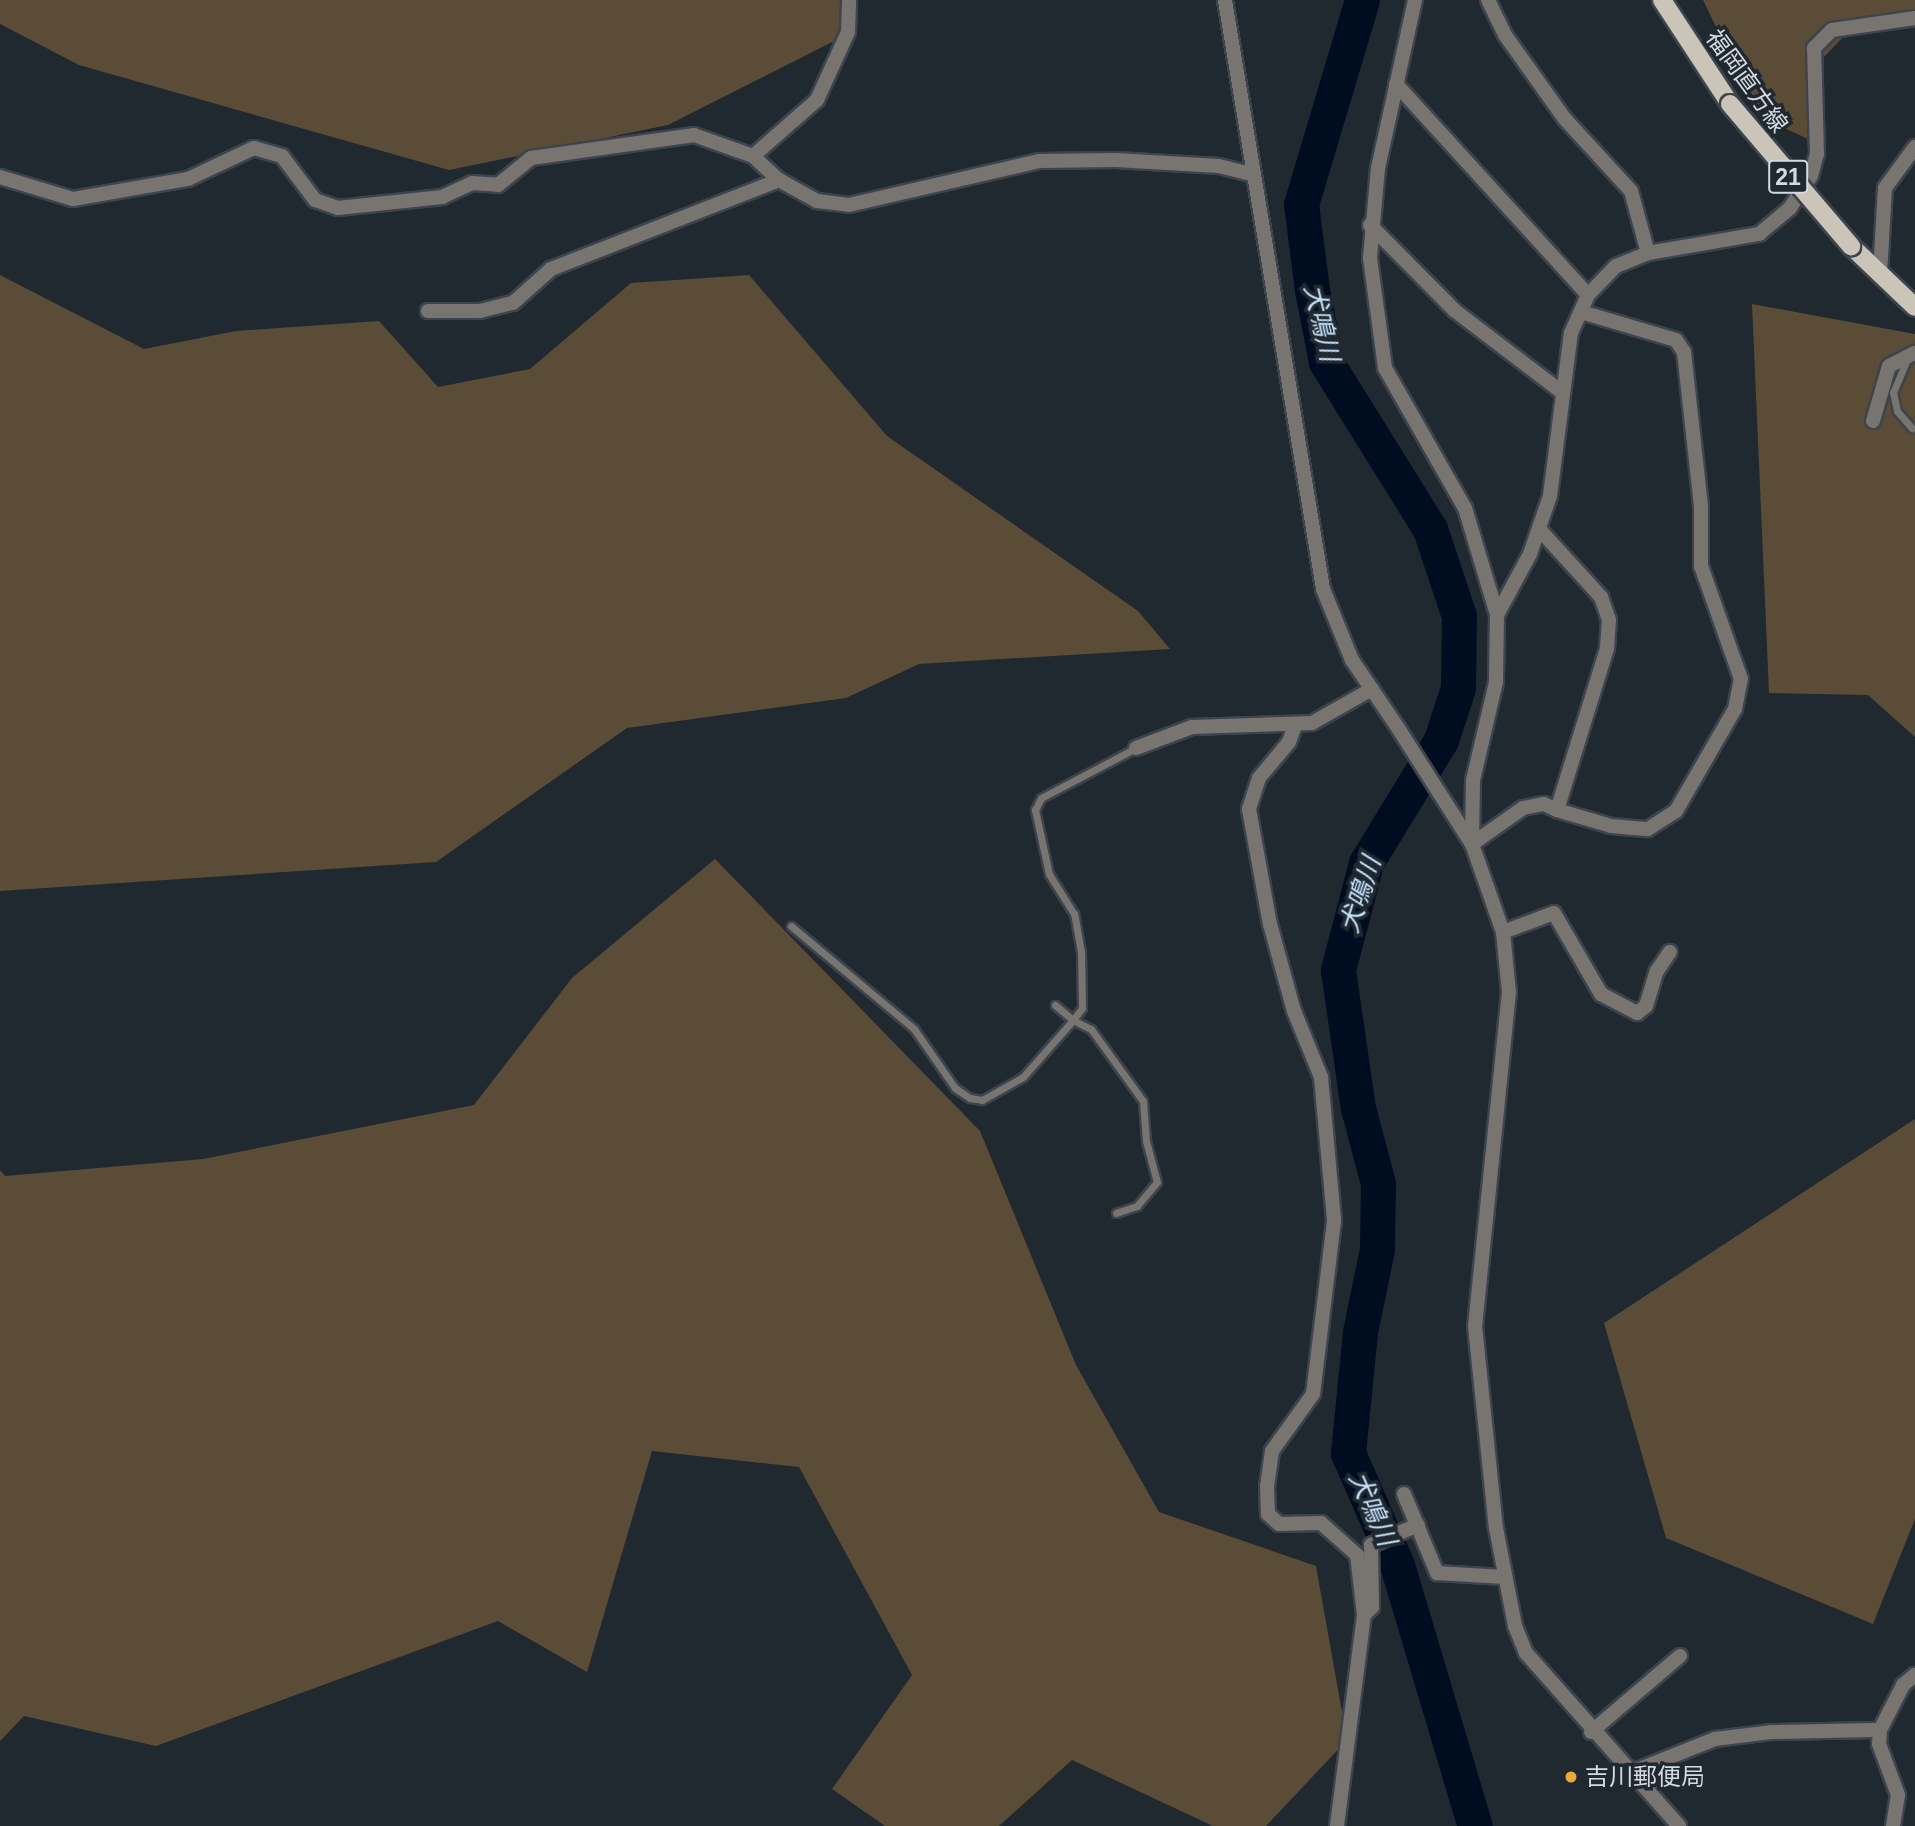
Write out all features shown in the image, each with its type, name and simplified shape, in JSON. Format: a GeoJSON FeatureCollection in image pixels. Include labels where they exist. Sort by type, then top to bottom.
{"type":"FeatureCollection","features":[{"type":"Feature","properties":{"kind":"main road","name":"福岡直方線"},"geometry":{"type":"LineString","coordinates":[[1662,0],[1730,104],[1851,246],[1915,307]]}},
{"type":"Feature","properties":{"kind":"street"},"geometry":{"type":"LineString","coordinates":[[753,156],[817,100],[848,32],[849,0]]}},
{"type":"Feature","properties":{"kind":"street"},"geometry":{"type":"LineString","coordinates":[[1225,0],[1309,530],[1334,624],[1372,689],[1472,844],[1503,932],[1509,992],[1475,1325],[1504,1577],[1526,1653],[1627,1774],[1679,1826]]}},
{"type":"Feature","properties":{"kind":"street"},"geometry":{"type":"LineString","coordinates":[[1415,0],[1396,84],[1370,225],[1375,317],[1385,368],[1465,508],[1497,615],[1496,682],[1473,780],[1472,844]]}},
{"type":"Feature","properties":{"kind":"street"},"geometry":{"type":"LineString","coordinates":[[1488,0],[1505,35],[1565,119],[1631,191],[1648,253]]}},
{"type":"Feature","properties":{"kind":"street"},"geometry":{"type":"LineString","coordinates":[[1497,615],[1540,530],[1550,496],[1571,333],[1588,295],[1616,266],[1648,253],[1759,233],[1790,208],[1811,176],[1817,154],[1814,48],[1832,30],[1915,18]]}},
{"type":"Feature","properties":{"kind":"street"},"geometry":{"type":"LineString","coordinates":[[1396,84],[1588,295]]}},
{"type":"Feature","properties":{"kind":"street"},"geometry":{"type":"LineString","coordinates":[[0,177],[73,199],[188,180],[217,168],[236,152],[268,149],[282,156],[315,200],[338,208],[442,197],[472,183],[498,185],[531,158],[694,135],[753,156],[779,180],[817,201],[849,205],[1039,161],[1116,160],[1219,166],[1254,175]]}},
{"type":"Feature","properties":{"kind":"street"},"geometry":{"type":"LineString","coordinates":[[1880,274],[1885,188],[1915,147]]}},
{"type":"Feature","properties":{"kind":"street"},"geometry":{"type":"LineString","coordinates":[[428,311],[480,311],[513,303],[551,269],[779,180]]}},
{"type":"Feature","properties":{"kind":"street"},"geometry":{"type":"LineString","coordinates":[[1370,225],[1454,310],[1563,393]]}},
{"type":"Feature","properties":{"kind":"street"},"geometry":{"type":"LineString","coordinates":[[1472,844],[1523,808],[1544,804],[1611,826],[1648,829],[1676,811],[1735,709],[1741,678],[1701,566],[1701,506],[1684,352],[1676,340],[1581,312]]}},
{"type":"Feature","properties":{"kind":"street"},"geometry":{"type":"LineString","coordinates":[[1873,421],[1889,366],[1912,354]]}},
{"type":"Feature","properties":{"kind":"street"},"geometry":{"type":"LineString","coordinates":[[1540,530],[1601,597],[1609,620],[1607,648],[1557,810]]}},
{"type":"Feature","properties":{"kind":"street"},"geometry":{"type":"LineString","coordinates":[[1136,748],[1192,727],[1295,726],[1312,723],[1372,689]]}},
{"type":"Feature","properties":{"kind":"street"},"geometry":{"type":"LineString","coordinates":[[1295,726],[1289,742],[1259,778],[1249,809],[1270,924],[1294,1011],[1321,1077],[1334,1221],[1313,1394],[1272,1451],[1267,1486],[1268,1514],[1279,1524],[1321,1523],[1338,1534],[1371,1545],[1418,1525]]}},
{"type":"Feature","properties":{"kind":"street"},"geometry":{"type":"LineString","coordinates":[[1503,932],[1554,913],[1601,995],[1637,1013],[1646,1006],[1657,971],[1670,952]]}},
{"type":"Feature","properties":{"kind":"street"},"geometry":{"type":"LineString","coordinates":[[1404,1494],[1437,1573],[1504,1577]]}},
{"type":"Feature","properties":{"kind":"street"},"geometry":{"type":"LineString","coordinates":[[1337,1826],[1364,1615],[1357,1555],[1338,1534]]}},
{"type":"Feature","properties":{"kind":"street"},"geometry":{"type":"LineString","coordinates":[[1364,1615],[1372,1607],[1371,1545]]}},
{"type":"Feature","properties":{"kind":"street"},"geometry":{"type":"LineString","coordinates":[[1591,1732],[1680,1656]]}},
{"type":"Feature","properties":{"kind":"street"},"geometry":{"type":"LineString","coordinates":[[1893,1826],[1898,1795],[1879,1744],[1880,1730],[1903,1685],[1915,1675]]}},
{"type":"Feature","properties":{"kind":"street"},"geometry":{"type":"LineString","coordinates":[[1627,1774],[1715,1739],[1771,1732],[1880,1730]]}},
{"type":"Feature","properties":{"kind":"lane"},"geometry":{"type":"LineString","coordinates":[[1912,354],[1893,392],[1897,411],[1912,428]]}},
{"type":"Feature","properties":{"kind":"lane"},"geometry":{"type":"LineString","coordinates":[[791,926],[914,1029],[955,1088],[970,1098],[982,1100],[1023,1077],[1073,1020],[1084,993],[1081,952],[1074,914],[1049,874],[1035,810],[1041,798],[1136,748]]}},
{"type":"Feature","properties":{"kind":"lane"},"geometry":{"type":"LineString","coordinates":[[1055,1005],[1073,1020],[1091,1029],[1143,1101],[1146,1141],[1157,1182],[1137,1206],[1116,1213]]}},
{"type":"Feature","properties":{"kind":"shaded area"},"geometry":{"type":"Polygon","coordinates":[[[0,0],[842,0],[844,36],[668,125],[449,170],[79,65],[0,24],[0,0]]]}},
{"type":"Feature","properties":{"kind":"shaded area"},"geometry":{"type":"Polygon","coordinates":[[[1703,0],[1915,0],[1915,19],[1848,32],[1823,58],[1810,140],[1759,116],[1703,0]]]}},
{"type":"Feature","properties":{"kind":"shaded area"},"geometry":{"type":"Polygon","coordinates":[[[0,275],[144,349],[236,331],[379,321],[438,387],[530,369],[631,283],[749,275],[887,436],[1138,611],[1170,649],[919,664],[846,698],[627,728],[436,862],[0,891],[0,275]]]}},
{"type":"Feature","properties":{"kind":"shaded area"},"geometry":{"type":"Polygon","coordinates":[[[1752,304],[1915,334],[1915,737],[1868,695],[1769,693],[1752,304]]]}},
{"type":"Feature","properties":{"kind":"shaded area"},"geometry":{"type":"Polygon","coordinates":[[[715,859],[980,1131],[1076,1365],[1159,1512],[1316,1566],[1347,1740],[1266,1826],[1213,1826],[1072,1760],[999,1826],[885,1826],[832,1789],[912,1675],[799,1467],[652,1451],[587,1672],[498,1621],[156,1746],[24,1716],[0,1741],[0,1170],[5,1176],[203,1159],[474,1105],[572,978],[715,859]]]}},
{"type":"Feature","properties":{"kind":"shaded area"},"geometry":{"type":"Polygon","coordinates":[[[1915,1119],[1915,1519],[1873,1624],[1666,1538],[1604,1323],[1915,1119]]]}},
{"type":"Feature","properties":{"kind":"waterway","name":"犬鳴川"},"geometry":{"type":"LineString","coordinates":[[1362,0],[1301,204],[1312,290],[1326,362],[1430,529],[1459,616],[1458,688],[1441,740],[1366,863],[1338,970],[1358,1108],[1378,1183],[1377,1249],[1360,1332],[1348,1453],[1397,1565],[1475,1826]]}},
{"type":"Feature","properties":{"kind":"place","name":"吉川郵便局"},"geometry":{"type":"Point","coordinates":[1571,1777]}}]}
